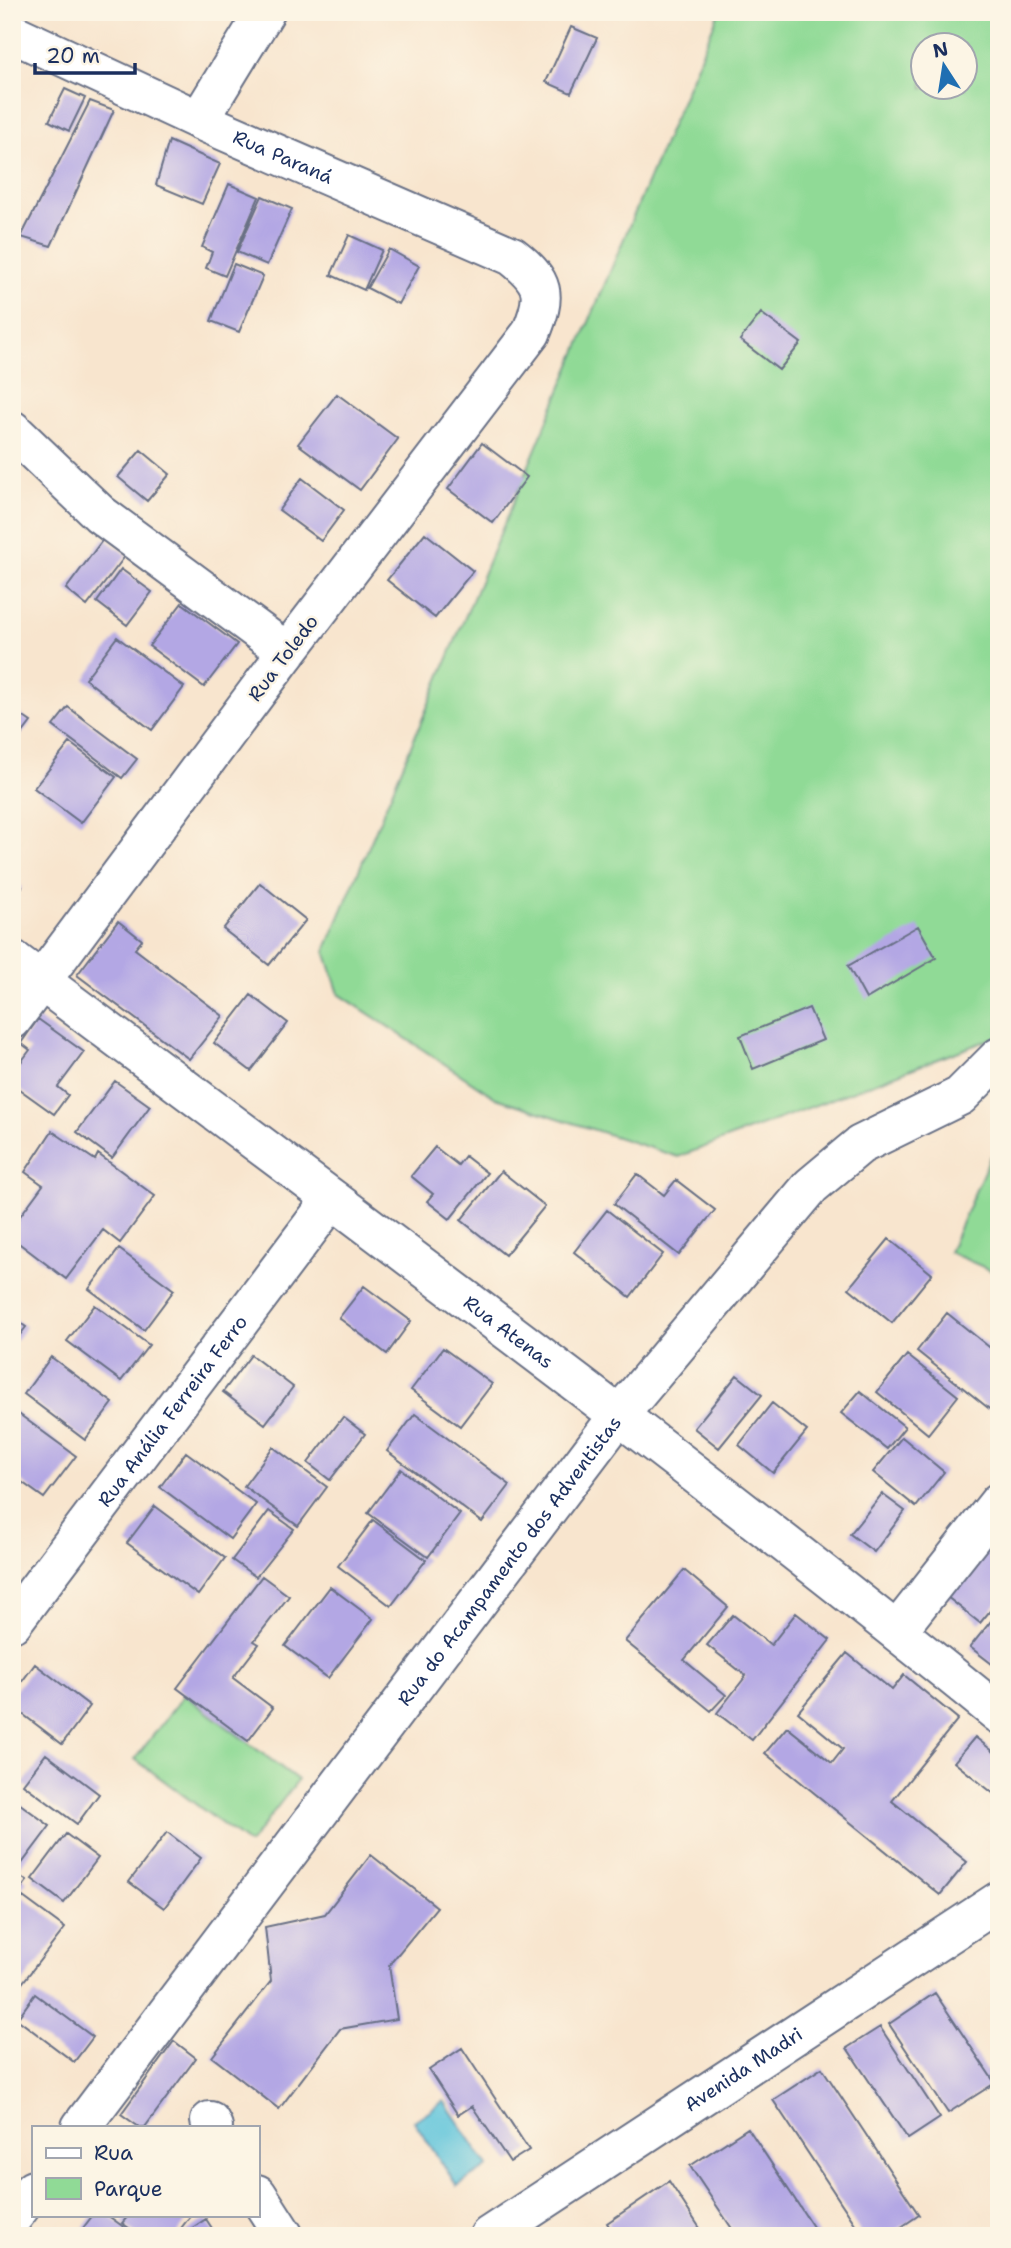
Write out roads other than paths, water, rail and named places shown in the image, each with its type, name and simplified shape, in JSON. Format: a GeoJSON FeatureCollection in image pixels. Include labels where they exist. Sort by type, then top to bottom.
{"type":"FeatureCollection","features":[{"type":"Feature","properties":{"kind":"street"},"geometry":{"type":"LineString","coordinates":[[200,120],[265,12]]}},
{"type":"Feature","properties":{"kind":"street","name":"Rua Paraná"},"geometry":{"type":"LineString","coordinates":[[12,33],[200,120],[512,256],[532,272],[541,290]]}},
{"type":"Feature","properties":{"kind":"street","name":"Rua Toledo"},"geometry":{"type":"LineString","coordinates":[[12,1020],[27,970],[287,652],[531,333],[540,313],[541,290]]}},
{"type":"Feature","properties":{"kind":"street"},"geometry":{"type":"LineString","coordinates":[[12,430],[100,514],[287,652]]}},
{"type":"Feature","properties":{"kind":"street","name":"Rua Atenas"},"geometry":{"type":"LineString","coordinates":[[27,970],[619,1415],[999,1714]]}},
{"type":"Feature","properties":{"kind":"street","name":"Rua do Acampamento dos Adventistas"},"geometry":{"type":"LineString","coordinates":[[82,2126],[619,1415],[811,1186],[860,1144],[960,1096],[999,1057]]}},
{"type":"Feature","properties":{"kind":"street","name":"Rua Anália Ferreira Ferro"},"geometry":{"type":"LineString","coordinates":[[12,1623],[332,1199]]}},
{"type":"Feature","properties":{"kind":"street"},"geometry":{"type":"LineString","coordinates":[[897,1632],[999,1502]]}},
{"type":"Feature","properties":{"kind":"street","name":"Avenida Madri"},"geometry":{"type":"LineString","coordinates":[[489,2236],[999,1901]]}},
{"type":"Feature","properties":{"kind":"street"},"geometry":{"type":"LineString","coordinates":[[12,2218],[32,2191]]}},
{"type":"Feature","properties":{"kind":"street"},"geometry":{"type":"LineString","coordinates":[[259,2197],[284,2236]]}},
{"type":"Feature","properties":{"kind":"water"},"geometry":{"type":"Polygon","coordinates":[[[444,2101],[488,2166],[457,2186],[414,2121],[444,2101]]]}}]}
